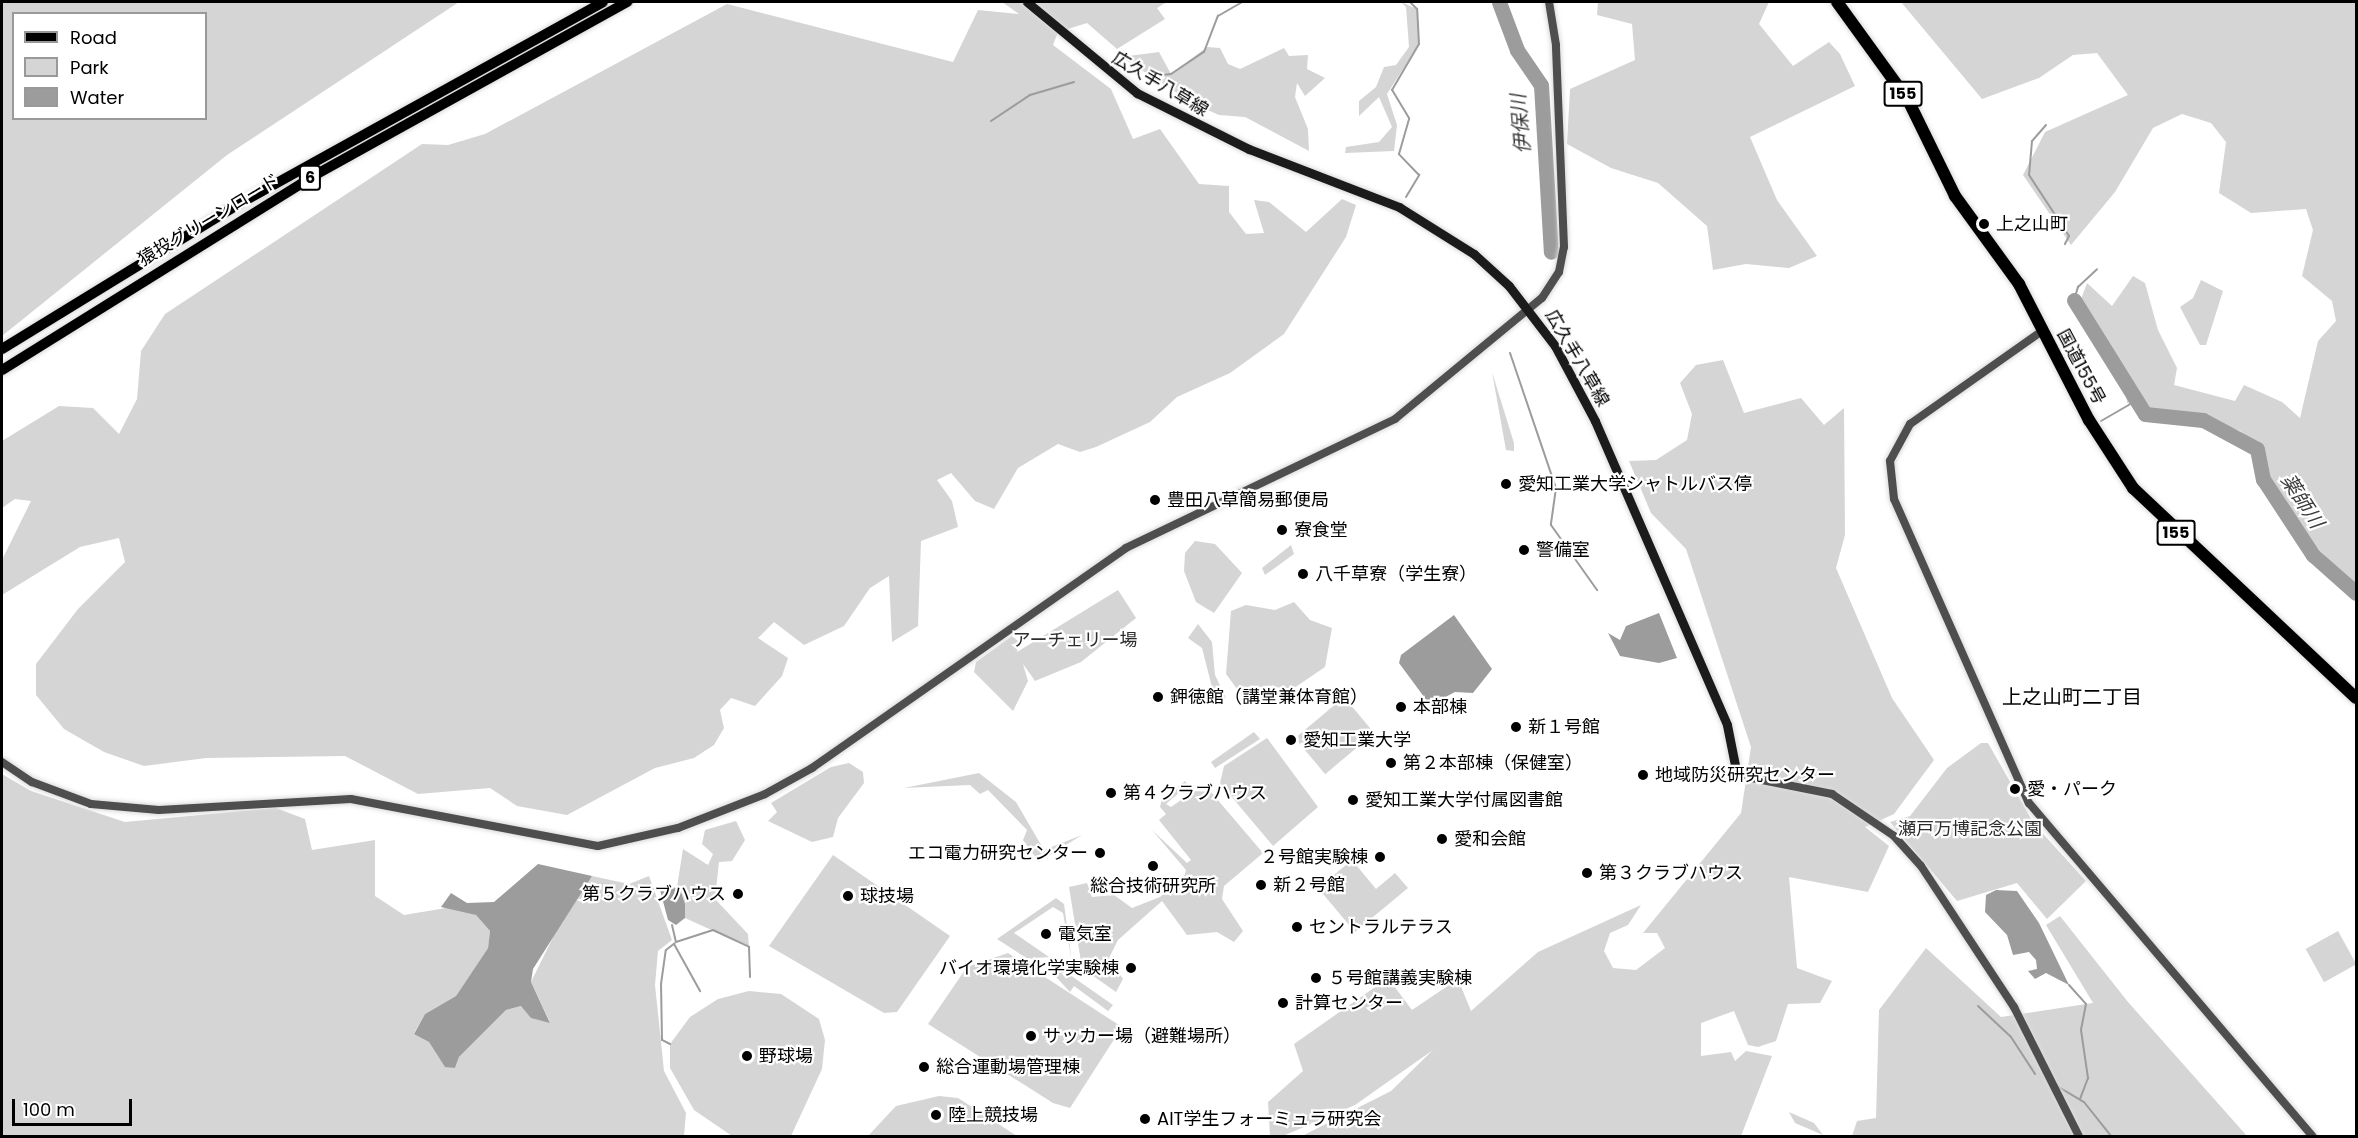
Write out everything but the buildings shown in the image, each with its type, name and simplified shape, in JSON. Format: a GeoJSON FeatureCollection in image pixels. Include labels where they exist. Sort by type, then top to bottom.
{"type":"FeatureCollection","features":[{"type":"Feature","properties":{"kind":"highway","name":"国道155号"},"geometry":{"type":"LineString","coordinates":[[1837,2],[1908,100],[1954,196],[2019,284],[2098,436],[2139,495],[2356,698]]}},
{"type":"Feature","properties":{"kind":"main road","name":"猿投グリーンロード"},"geometry":{"type":"LineString","coordinates":[[2,349],[249,198],[603,2]]}},
{"type":"Feature","properties":{"kind":"main road","name":"猿投グリーンロード"},"geometry":{"type":"LineString","coordinates":[[2,370],[317,174],[627,2]]}},
{"type":"Feature","properties":{"kind":"main road","name":"広久手八草線"},"geometry":{"type":"LineString","coordinates":[[1027,2],[1104,71],[1168,111],[1425,220],[1474,254],[1530,310],[1595,421],[1727,725],[1737,776]]}},
{"type":"Feature","properties":{"kind":"street"},"geometry":{"type":"LineString","coordinates":[[2,762],[32,782],[91,804],[131,809],[351,800],[598,846],[678,828],[765,794],[812,768],[1126,548],[1395,419],[1530,310],[1563,261],[1556,45],[1549,2]]}},
{"type":"Feature","properties":{"kind":"street"},"geometry":{"type":"LineString","coordinates":[[2042,332],[1910,424],[1890,461],[1894,499],[2029,803],[2312,1137]]}},
{"type":"Feature","properties":{"kind":"street"},"geometry":{"type":"LineString","coordinates":[[1737,776],[1832,794],[1894,836],[1921,866],[2014,1007],[2079,1137]]}},
{"type":"Feature","properties":{"kind":"green space"},"geometry":{"type":"Polygon","coordinates":[[[2,2],[459,2],[227,155],[2,336],[2,2]]]}},
{"type":"Feature","properties":{"kind":"green space"},"geometry":{"type":"Polygon","coordinates":[[[1002,2],[1167,2],[1157,8],[1165,19],[1117,49],[1087,23],[1058,32],[1053,45],[1111,89],[1133,139],[1160,129],[1199,184],[1229,186],[1229,212],[1246,234],[1264,233],[1254,200],[1269,202],[1306,232],[1342,199],[1356,205],[1346,237],[1284,334],[1230,373],[1177,397],[1150,422],[1096,447],[1080,452],[1058,444],[1018,468],[994,509],[975,501],[951,473],[937,480],[952,501],[958,527],[921,541],[918,626],[892,642],[889,576],[870,588],[844,626],[804,645],[774,622],[758,638],[788,658],[782,676],[755,706],[731,698],[720,710],[724,728],[714,745],[694,758],[655,768],[567,815],[517,806],[490,788],[418,794],[345,756],[206,758],[144,766],[104,752],[64,729],[36,695],[36,664],[78,609],[125,562],[119,538],[80,547],[2,595],[2,560],[31,501],[15,499],[2,508],[2,441],[59,406],[93,408],[119,434],[137,399],[141,351],[165,314],[422,144],[448,145],[485,134],[727,4],[953,62],[978,10],[1019,14],[1002,2]]]}},
{"type":"Feature","properties":{"kind":"green space"},"geometry":{"type":"Polygon","coordinates":[[[1401,2],[1417,9],[1419,44],[1387,94],[1397,125],[1394,151],[1345,153],[1346,147],[1379,142],[1392,127],[1379,97],[1359,116],[1359,101],[1376,87],[1384,67],[1396,65],[1409,47],[1406,7],[1401,2]]]}},
{"type":"Feature","properties":{"kind":"green space"},"geometry":{"type":"Polygon","coordinates":[[[1598,2],[1769,2],[1759,24],[1793,66],[1829,42],[1840,54],[1855,86],[1750,137],[1777,200],[1817,256],[1789,268],[1746,264],[1713,270],[1707,226],[1658,183],[1611,168],[1567,144],[1570,89],[1635,60],[1632,24],[1597,15],[1598,2]]]}},
{"type":"Feature","properties":{"kind":"green space"},"geometry":{"type":"Polygon","coordinates":[[[1901,2],[2356,2],[2356,587],[2306,537],[2266,479],[2261,448],[2240,431],[2193,414],[2151,412],[2127,403],[2123,370],[2080,302],[2087,283],[2112,306],[2133,276],[2145,283],[2158,330],[2177,368],[2174,385],[2235,401],[2244,385],[2282,402],[2300,418],[2318,341],[2336,321],[2332,301],[2302,276],[2313,230],[2306,209],[2251,213],[2219,193],[2226,142],[2211,123],[2182,114],[2153,128],[2115,192],[2071,245],[2023,175],[2045,132],[2128,95],[2097,53],[2073,55],[2039,78],[1982,99],[1901,2]]]}},
{"type":"Feature","properties":{"kind":"green space"},"geometry":{"type":"Polygon","coordinates":[[[1207,47],[1220,48],[1228,64],[1240,69],[1284,48],[1289,56],[1308,55],[1307,69],[1325,78],[1305,96],[1297,83],[1295,97],[1308,129],[1309,151],[1245,117],[1219,115],[1196,105],[1121,57],[1159,52],[1171,74],[1207,47]]]}},
{"type":"Feature","properties":{"kind":"green space"},"geometry":{"type":"Polygon","coordinates":[[[2201,280],[2223,291],[2206,345],[2200,345],[2180,307],[2193,298],[2201,280]]]}},
{"type":"Feature","properties":{"kind":"green space"},"geometry":{"type":"Polygon","coordinates":[[[1723,360],[1744,413],[1801,398],[1824,425],[1844,408],[1845,535],[1836,568],[1892,698],[1934,760],[1894,814],[1865,827],[1889,846],[1868,892],[1789,877],[1797,968],[1832,981],[1820,1003],[1788,1004],[1776,1041],[1758,1047],[1748,1045],[1734,1011],[1701,1023],[1701,1056],[1731,1052],[1735,1061],[1746,1051],[1772,1056],[1741,1136],[1302,1136],[1391,1091],[1433,1050],[1355,1105],[1283,1136],[1270,1136],[1268,1102],[1303,1071],[1294,1044],[1388,978],[1412,1010],[1458,979],[1471,1011],[1538,952],[1641,905],[1628,925],[1610,933],[1604,951],[1613,968],[1636,970],[1665,948],[1657,933],[1643,933],[1741,813],[1751,747],[1686,549],[1651,513],[1629,461],[1656,460],[1687,440],[1692,414],[1680,383],[1696,365],[1723,360]]]}},
{"type":"Feature","properties":{"kind":"green space"},"geometry":{"type":"Polygon","coordinates":[[[1492,372],[1514,443],[1514,451],[1506,450],[1492,372]]]}},
{"type":"Feature","properties":{"kind":"green space"},"geometry":{"type":"Polygon","coordinates":[[[1195,541],[1215,544],[1242,573],[1214,613],[1196,602],[1184,571],[1185,553],[1195,541]]]}},
{"type":"Feature","properties":{"kind":"green space"},"geometry":{"type":"Polygon","coordinates":[[[1291,545],[1294,554],[1265,575],[1262,568],[1291,545]]]}},
{"type":"Feature","properties":{"kind":"green space","name":"アーチェリー場"},"geometry":{"type":"Polygon","coordinates":[[[1118,590],[1136,618],[1081,662],[1035,681],[1023,664],[1028,681],[1013,711],[974,672],[976,662],[1012,636],[1018,641],[1017,652],[1118,590]]]}},
{"type":"Feature","properties":{"kind":"green space"},"geometry":{"type":"Polygon","coordinates":[[[1294,602],[1310,620],[1332,628],[1325,667],[1272,703],[1249,705],[1226,674],[1231,611],[1246,605],[1275,610],[1294,602]]]}},
{"type":"Feature","properties":{"kind":"green space"},"geometry":{"type":"Polygon","coordinates":[[[1198,624],[1212,642],[1215,675],[1226,698],[1216,703],[1202,648],[1188,638],[1198,624]]]}},
{"type":"Feature","properties":{"kind":"green space"},"geometry":{"type":"Polygon","coordinates":[[[1344,697],[1374,733],[1325,774],[1295,738],[1344,697]]]}},
{"type":"Feature","properties":{"kind":"green space"},"geometry":{"type":"Polygon","coordinates":[[[1254,732],[1260,739],[1215,768],[1211,762],[1254,732]]]}},
{"type":"Feature","properties":{"kind":"green space"},"geometry":{"type":"Polygon","coordinates":[[[1267,738],[1318,807],[1273,846],[1220,783],[1224,766],[1267,738]]]}},
{"type":"Feature","properties":{"kind":"green space","name":"瀬戸万博記念公園"},"geometry":{"type":"Polygon","coordinates":[[[1981,743],[1988,743],[2034,824],[2086,881],[2047,919],[2017,883],[1957,901],[1890,822],[1910,816],[1947,768],[1981,743]]]}},
{"type":"Feature","properties":{"kind":"green space"},"geometry":{"type":"Polygon","coordinates":[[[849,763],[863,772],[864,783],[838,818],[833,837],[812,842],[768,821],[777,812],[771,803],[831,767],[849,763]]]}},
{"type":"Feature","properties":{"kind":"green space"},"geometry":{"type":"Polygon","coordinates":[[[979,773],[1016,802],[1044,850],[1082,835],[1039,862],[1023,840],[1027,830],[988,790],[980,794],[970,785],[904,788],[979,773]]]}},
{"type":"Feature","properties":{"kind":"green space"},"geometry":{"type":"Polygon","coordinates":[[[2,774],[31,791],[125,822],[276,808],[305,819],[312,850],[375,840],[375,896],[404,915],[452,907],[476,915],[490,931],[488,948],[456,996],[425,1014],[414,1033],[429,1042],[445,1066],[455,1068],[459,1057],[506,1010],[521,1006],[550,1022],[531,982],[563,917],[592,876],[629,884],[649,876],[672,940],[658,951],[655,985],[664,1071],[686,1113],[684,1136],[2,1136],[2,774]]]}},
{"type":"Feature","properties":{"kind":"green space"},"geometry":{"type":"Polygon","coordinates":[[[1185,781],[1188,785],[1166,804],[1171,807],[1194,791],[1211,792],[1263,853],[1224,886],[1222,899],[1243,931],[1234,942],[1217,932],[1187,935],[1162,901],[1118,940],[1109,958],[1123,979],[1116,992],[1082,968],[1069,887],[1087,883],[1092,897],[1114,895],[1132,908],[1160,897],[1184,877],[1186,870],[1152,830],[1187,863],[1191,860],[1159,820],[1166,814],[1160,807],[1162,799],[1185,781]]]}},
{"type":"Feature","properties":{"kind":"green space"},"geometry":{"type":"Polygon","coordinates":[[[736,821],[745,840],[732,861],[719,862],[715,899],[748,934],[749,947],[685,918],[677,887],[683,849],[708,865],[713,854],[702,844],[705,830],[736,821]]]}},
{"type":"Feature","properties":{"kind":"green space","name":"球技場"},"geometry":{"type":"Polygon","coordinates":[[[833,855],[950,936],[897,1012],[884,1013],[769,946],[833,855]]]}},
{"type":"Feature","properties":{"kind":"green space"},"geometry":{"type":"Polygon","coordinates":[[[1352,860],[1376,889],[1395,873],[1408,888],[1355,932],[1318,888],[1352,860]]]}},
{"type":"Feature","properties":{"kind":"green space"},"geometry":{"type":"Polygon","coordinates":[[[1056,898],[1064,904],[1072,962],[1063,913],[1053,907],[1014,933],[1049,957],[1028,959],[997,939],[1056,898]]]}},
{"type":"Feature","properties":{"kind":"green space"},"geometry":{"type":"Polygon","coordinates":[[[2060,916],[2128,1002],[2247,1136],[1852,1136],[1857,1121],[1876,1118],[1879,1010],[1926,948],[2001,1017],[2093,1003],[2046,925],[2060,916]]]}},
{"type":"Feature","properties":{"kind":"green space"},"geometry":{"type":"Polygon","coordinates":[[[2338,931],[2356,964],[2324,982],[2306,949],[2338,931]]]}},
{"type":"Feature","properties":{"kind":"green space","name":"サッカー場（避難場所）"},"geometry":{"type":"Polygon","coordinates":[[[1008,953],[1122,1027],[1070,1108],[1053,1103],[928,1024],[967,967],[1008,953]]]}},
{"type":"Feature","properties":{"kind":"green space"},"geometry":{"type":"Polygon","coordinates":[[[1053,963],[1113,1005],[1108,1011],[1074,986],[1070,992],[1044,964],[1053,963]]]}},
{"type":"Feature","properties":{"kind":"green space","name":"野球場"},"geometry":{"type":"Polygon","coordinates":[[[749,991],[781,994],[819,1019],[825,1040],[822,1069],[791,1136],[732,1136],[694,1110],[670,1068],[670,1044],[690,1017],[718,999],[749,991]]]}},
{"type":"Feature","properties":{"kind":"green space","name":"陸上競技場"},"geometry":{"type":"Polygon","coordinates":[[[939,1096],[958,1098],[1017,1136],[868,1136],[896,1106],[939,1096]]]}},
{"type":"Feature","properties":{"kind":"green space"},"geometry":{"type":"Polygon","coordinates":[[[1789,1112],[1814,1123],[1823,1135],[1795,1123],[1789,1112]]]}},
{"type":"Feature","properties":{"kind":"water"},"geometry":{"type":"Polygon","coordinates":[[[1659,613],[1677,658],[1659,663],[1620,656],[1608,633],[1620,640],[1626,626],[1659,613]]]}},
{"type":"Feature","properties":{"kind":"water"},"geometry":{"type":"Polygon","coordinates":[[[1454,615],[1492,669],[1473,693],[1455,692],[1430,705],[1399,663],[1401,655],[1454,615]]]}},
{"type":"Feature","properties":{"kind":"water"},"geometry":{"type":"Polygon","coordinates":[[[538,864],[592,876],[533,969],[531,982],[550,1023],[531,1018],[521,1006],[506,1010],[459,1057],[455,1068],[445,1067],[429,1042],[414,1034],[425,1014],[456,996],[488,948],[490,931],[476,915],[441,907],[451,893],[467,903],[494,902],[538,864]]]}},
{"type":"Feature","properties":{"kind":"water"},"geometry":{"type":"Polygon","coordinates":[[[669,885],[680,890],[685,904],[685,918],[676,925],[668,920],[660,890],[669,885]]]}},
{"type":"Feature","properties":{"kind":"water"},"geometry":{"type":"Polygon","coordinates":[[[1996,890],[2017,891],[2039,923],[2069,985],[2046,973],[2035,979],[2028,971],[2037,969],[2036,960],[2029,952],[2013,955],[2007,935],[1985,912],[1986,895],[1996,890]]]}},
{"type":"Feature","properties":{"kind":"waterway"},"geometry":{"type":"LineString","coordinates":[[1147,77],[1171,74],[1204,52],[1218,16],[1242,2]]}},
{"type":"Feature","properties":{"kind":"waterway"},"geometry":{"type":"LineString","coordinates":[[1406,197],[1419,175],[1399,154],[1409,118],[1392,90],[1419,44],[1417,9],[1410,2]]}},
{"type":"Feature","properties":{"kind":"waterway","name":"伊保川"},"geometry":{"type":"LineString","coordinates":[[1499,2],[1517,50],[1541,85],[1551,252]]}},
{"type":"Feature","properties":{"kind":"waterway"},"geometry":{"type":"LineString","coordinates":[[991,121],[1030,95],[1074,82]]}},
{"type":"Feature","properties":{"kind":"waterway"},"geometry":{"type":"LineString","coordinates":[[2046,125],[2032,141],[2029,175],[2069,236],[2065,244]]}},
{"type":"Feature","properties":{"kind":"waterway"},"geometry":{"type":"LineString","coordinates":[[2074,300],[2078,287],[2097,269]]}},
{"type":"Feature","properties":{"kind":"waterway","name":"薬師川"},"geometry":{"type":"LineString","coordinates":[[2074,300],[2145,414],[2203,420],[2257,449],[2263,479],[2313,555],[2356,593]]}},
{"type":"Feature","properties":{"kind":"waterway"},"geometry":{"type":"LineString","coordinates":[[1510,353],[1556,488],[1551,525],[1597,590]]}},
{"type":"Feature","properties":{"kind":"waterway"},"geometry":{"type":"LineString","coordinates":[[2101,421],[2134,402]]}},
{"type":"Feature","properties":{"kind":"waterway"},"geometry":{"type":"LineString","coordinates":[[672,925],[676,942],[713,930],[749,947],[750,977]]}},
{"type":"Feature","properties":{"kind":"waterway"},"geometry":{"type":"LineString","coordinates":[[670,1044],[662,1040],[661,984],[666,950],[675,943]]}},
{"type":"Feature","properties":{"kind":"waterway"},"geometry":{"type":"LineString","coordinates":[[674,944],[700,991]]}},
{"type":"Feature","properties":{"kind":"waterway"},"geometry":{"type":"LineString","coordinates":[[2069,985],[2086,1004],[2081,1030],[2088,1078],[2080,1099]]}},
{"type":"Feature","properties":{"kind":"waterway"},"geometry":{"type":"LineString","coordinates":[[1978,1006],[2011,1037],[2035,1074]]}},
{"type":"Feature","properties":{"kind":"waterway"},"geometry":{"type":"LineString","coordinates":[[2057,1086],[2084,1102],[2111,1136]]}},
{"type":"Feature","properties":{"kind":"place","name":"上之山町"},"geometry":{"type":"Point","coordinates":[1984,224]}},
{"type":"Feature","properties":{"kind":"place","name":"愛知工業大学シャトルバス停"},"geometry":{"type":"Point","coordinates":[1506,484]}},
{"type":"Feature","properties":{"kind":"place","name":"豊田八草簡易郵便局"},"geometry":{"type":"Point","coordinates":[1155,500]}},
{"type":"Feature","properties":{"kind":"place","name":"寮食堂"},"geometry":{"type":"Point","coordinates":[1282,530]}},
{"type":"Feature","properties":{"kind":"place","name":"警備室"},"geometry":{"type":"Point","coordinates":[1524,550]}},
{"type":"Feature","properties":{"kind":"place","name":"八千草寮（学生寮）"},"geometry":{"type":"Point","coordinates":[1303,574]}},
{"type":"Feature","properties":{"kind":"place","name":"鉀徳館（講堂兼体育館）"},"geometry":{"type":"Point","coordinates":[1158,697]}},
{"type":"Feature","properties":{"kind":"place","name":"本部棟"},"geometry":{"type":"Point","coordinates":[1401,707]}},
{"type":"Feature","properties":{"kind":"place","name":"新１号館"},"geometry":{"type":"Point","coordinates":[1516,727]}},
{"type":"Feature","properties":{"kind":"place","name":"愛知工業大学"},"geometry":{"type":"Point","coordinates":[1291,740]}},
{"type":"Feature","properties":{"kind":"place","name":"第２本部棟（保健室）"},"geometry":{"type":"Point","coordinates":[1391,763]}},
{"type":"Feature","properties":{"kind":"place","name":"地域防災研究センター"},"geometry":{"type":"Point","coordinates":[1643,775]}},
{"type":"Feature","properties":{"kind":"place","name":"愛・パーク"},"geometry":{"type":"Point","coordinates":[2015,789]}},
{"type":"Feature","properties":{"kind":"place","name":"第４クラブハウス"},"geometry":{"type":"Point","coordinates":[1111,793]}},
{"type":"Feature","properties":{"kind":"place","name":"愛知工業大学付属図書館"},"geometry":{"type":"Point","coordinates":[1353,800]}},
{"type":"Feature","properties":{"kind":"place","name":"愛和会館"},"geometry":{"type":"Point","coordinates":[1442,839]}},
{"type":"Feature","properties":{"kind":"place","name":"エコ電力研究センター"},"geometry":{"type":"Point","coordinates":[1100,853]}},
{"type":"Feature","properties":{"kind":"place","name":"２号館実験棟"},"geometry":{"type":"Point","coordinates":[1380,857]}},
{"type":"Feature","properties":{"kind":"place","name":"総合技術研究所"},"geometry":{"type":"Point","coordinates":[1153,866]}},
{"type":"Feature","properties":{"kind":"place","name":"第３クラブハウス"},"geometry":{"type":"Point","coordinates":[1587,873]}},
{"type":"Feature","properties":{"kind":"place","name":"新２号館"},"geometry":{"type":"Point","coordinates":[1261,885]}},
{"type":"Feature","properties":{"kind":"place","name":"第５クラブハウス"},"geometry":{"type":"Point","coordinates":[738,894]}},
{"type":"Feature","properties":{"kind":"place","name":"球技場"},"geometry":{"type":"Point","coordinates":[848,896]}},
{"type":"Feature","properties":{"kind":"place","name":"セントラルテラス"},"geometry":{"type":"Point","coordinates":[1297,927]}},
{"type":"Feature","properties":{"kind":"place","name":"電気室"},"geometry":{"type":"Point","coordinates":[1046,934]}},
{"type":"Feature","properties":{"kind":"place","name":"バイオ環境化学実験棟"},"geometry":{"type":"Point","coordinates":[1131,968]}},
{"type":"Feature","properties":{"kind":"place","name":"５号館講義実験棟"},"geometry":{"type":"Point","coordinates":[1316,978]}},
{"type":"Feature","properties":{"kind":"place","name":"計算センター"},"geometry":{"type":"Point","coordinates":[1283,1003]}},
{"type":"Feature","properties":{"kind":"place","name":"サッカー場（避難場所）"},"geometry":{"type":"Point","coordinates":[1031,1036]}},
{"type":"Feature","properties":{"kind":"place","name":"野球場"},"geometry":{"type":"Point","coordinates":[747,1056]}},
{"type":"Feature","properties":{"kind":"place","name":"総合運動場管理棟"},"geometry":{"type":"Point","coordinates":[924,1067]}},
{"type":"Feature","properties":{"kind":"place","name":"陸上競技場"},"geometry":{"type":"Point","coordinates":[936,1115]}},
{"type":"Feature","properties":{"kind":"place","name":"AIT学生フォーミュラ研究会"},"geometry":{"type":"Point","coordinates":[1145,1119]}},
{"type":"Feature","properties":{"kind":"district","name":"上之山町二丁目"},"geometry":{"type":"Point","coordinates":[2072,697]}}]}
